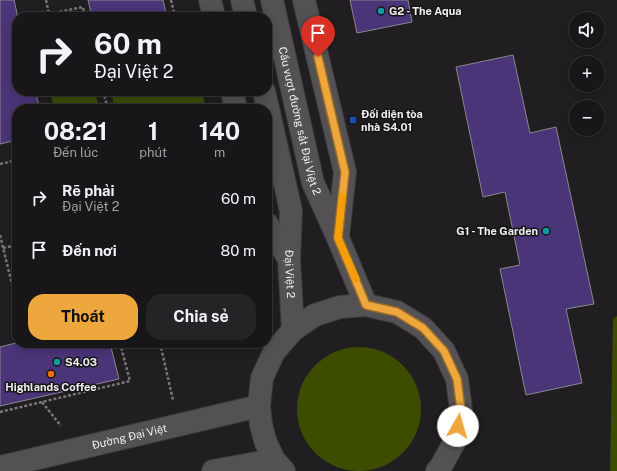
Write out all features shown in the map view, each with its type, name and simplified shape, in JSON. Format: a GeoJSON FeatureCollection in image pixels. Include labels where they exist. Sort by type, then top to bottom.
{"type":"FeatureCollection","features":[{"type":"Feature","properties":{"kind":"street"},"geometry":{"type":"LineString","coordinates":[[210,0],[213,12]]}},
{"type":"Feature","properties":{"kind":"street"},"geometry":{"type":"LineString","coordinates":[[242,0],[245,12]]}},
{"type":"Feature","properties":{"kind":"street","name":"Cầu vượt đường sắt Đại Việt 2"},"geometry":{"type":"LineString","coordinates":[[272,0],[313,183],[338,238]]}},
{"type":"Feature","properties":{"kind":"street"},"geometry":{"type":"LineString","coordinates":[[304,0],[345,172],[338,238],[366,305]]}},
{"type":"Feature","properties":{"kind":"street"},"geometry":{"type":"LineString","coordinates":[[272,126],[291,211],[289,259]]}},
{"type":"Feature","properties":{"kind":"street","name":"Đại Việt 2"},"geometry":{"type":"LineString","coordinates":[[272,232],[289,259],[293,330]]}},
{"type":"Feature","properties":{"kind":"street"},"geometry":{"type":"LineString","coordinates":[[213,471],[279,465],[266,443],[261,425],[259,406],[262,378],[274,352],[293,330],[315,315],[340,307],[366,305],[397,312],[423,328],[444,351],[457,379],[461,410],[455,441],[437,471]]}},
{"type":"Feature","properties":{"kind":"street","name":"Đường Đại Việt"},"geometry":{"type":"LineString","coordinates":[[0,467],[259,406]]}},
{"type":"Feature","properties":{"kind":"path"},"geometry":{"type":"LineString","coordinates":[[46,0],[49,12]]}},
{"type":"Feature","properties":{"kind":"path"},"geometry":{"type":"LineString","coordinates":[[171,0],[174,12]]}},
{"type":"Feature","properties":{"kind":"path"},"geometry":{"type":"LineString","coordinates":[[59,12],[83,7],[84,12]]}},
{"type":"Feature","properties":{"kind":"path"},"geometry":{"type":"LineString","coordinates":[[0,164],[12,161]]}},
{"type":"Feature","properties":{"kind":"path"},"geometry":{"type":"LineString","coordinates":[[0,235],[12,285]]}},
{"type":"Feature","properties":{"kind":"path"},"geometry":{"type":"LineString","coordinates":[[3,248],[12,246]]}},
{"type":"Feature","properties":{"kind":"path"},"geometry":{"type":"LineString","coordinates":[[0,412],[130,381],[121,348]]}},
{"type":"Feature","properties":{"kind":"path"},"geometry":{"type":"LineString","coordinates":[[161,348],[173,400]]}},
{"type":"Feature","properties":{"kind":"path"},"geometry":{"type":"LineString","coordinates":[[42,402],[61,426]]}},
{"type":"Feature","properties":{"kind":"green space"},"geometry":{"type":"Polygon","coordinates":[[[51,96],[96,96],[98,104],[53,104],[51,96]]]}},
{"type":"Feature","properties":{"kind":"green space"},"geometry":{"type":"Polygon","coordinates":[[[112,96],[203,96],[205,104],[114,104],[112,96]]]}},
{"type":"Feature","properties":{"kind":"green space"},"geometry":{"type":"Polygon","coordinates":[[[617,316],[617,471],[610,471],[613,319],[617,316]]]}},
{"type":"Feature","properties":{"kind":"green space"},"geometry":{"type":"Polygon","coordinates":[[[359,347],[371,348],[383,352],[394,357],[403,365],[411,374],[416,385],[420,397],[420,421],[416,433],[411,444],[403,453],[394,461],[383,466],[371,470],[359,471],[347,470],[335,466],[324,461],[315,453],[307,444],[302,433],[298,421],[297,409],[298,397],[302,385],[307,374],[315,365],[324,357],[335,352],[347,348],[359,347]]]}},
{"type":"Feature","properties":{"kind":"building"},"geometry":{"type":"Polygon","coordinates":[[[0,0],[14,0],[17,12],[12,12],[12,96],[36,96],[39,104],[12,104],[12,141],[0,144],[0,0]]]}},
{"type":"Feature","properties":{"kind":"building"},"geometry":{"type":"Polygon","coordinates":[[[88,0],[163,0],[166,12],[91,12],[88,0]]]}},
{"type":"Feature","properties":{"kind":"building","name":"G2 - The Aqua"},"geometry":{"type":"Polygon","coordinates":[[[350,0],[408,0],[412,22],[357,33],[350,0]]]}},
{"type":"Feature","properties":{"kind":"building","name":"G1 - The Garden"},"geometry":{"type":"Polygon","coordinates":[[[513,55],[530,133],[556,127],[594,304],[566,309],[582,383],[526,395],[500,269],[520,265],[505,192],[483,197],[456,67],[513,55]]]}},
{"type":"Feature","properties":{"kind":"building","name":"S4.03"},"geometry":{"type":"Polygon","coordinates":[[[12,344],[12,348],[111,348],[119,379],[0,406],[0,347],[12,344]]]}},
{"type":"Feature","properties":{"kind":"slow traffic"},"geometry":{"type":"LineString","coordinates":[[342,197],[338,238],[356,279]]}},
{"type":"Feature","properties":{"kind":"place","name":"G2 - The Aqua"},"geometry":{"type":"Point","coordinates":[381,11]}},
{"type":"Feature","properties":{"kind":"place","name":"Đối diện tòa nhà S4.01"},"geometry":{"type":"Point","coordinates":[353,120]}},
{"type":"Feature","properties":{"kind":"place","name":"G1 - The Garden"},"geometry":{"type":"Point","coordinates":[546,231]}},
{"type":"Feature","properties":{"kind":"place","name":"S4.03"},"geometry":{"type":"Point","coordinates":[57,362]}},
{"type":"Feature","properties":{"kind":"place","name":"Highlands Coffee"},"geometry":{"type":"Point","coordinates":[51,374]}},
{"type":"Feature","properties":{"kind":"route"},"geometry":{"type":"LineString","coordinates":[[318,57],[345,172],[338,238],[366,305],[397,312],[423,328],[444,351],[457,379],[461,410],[458,426]]}}]}
